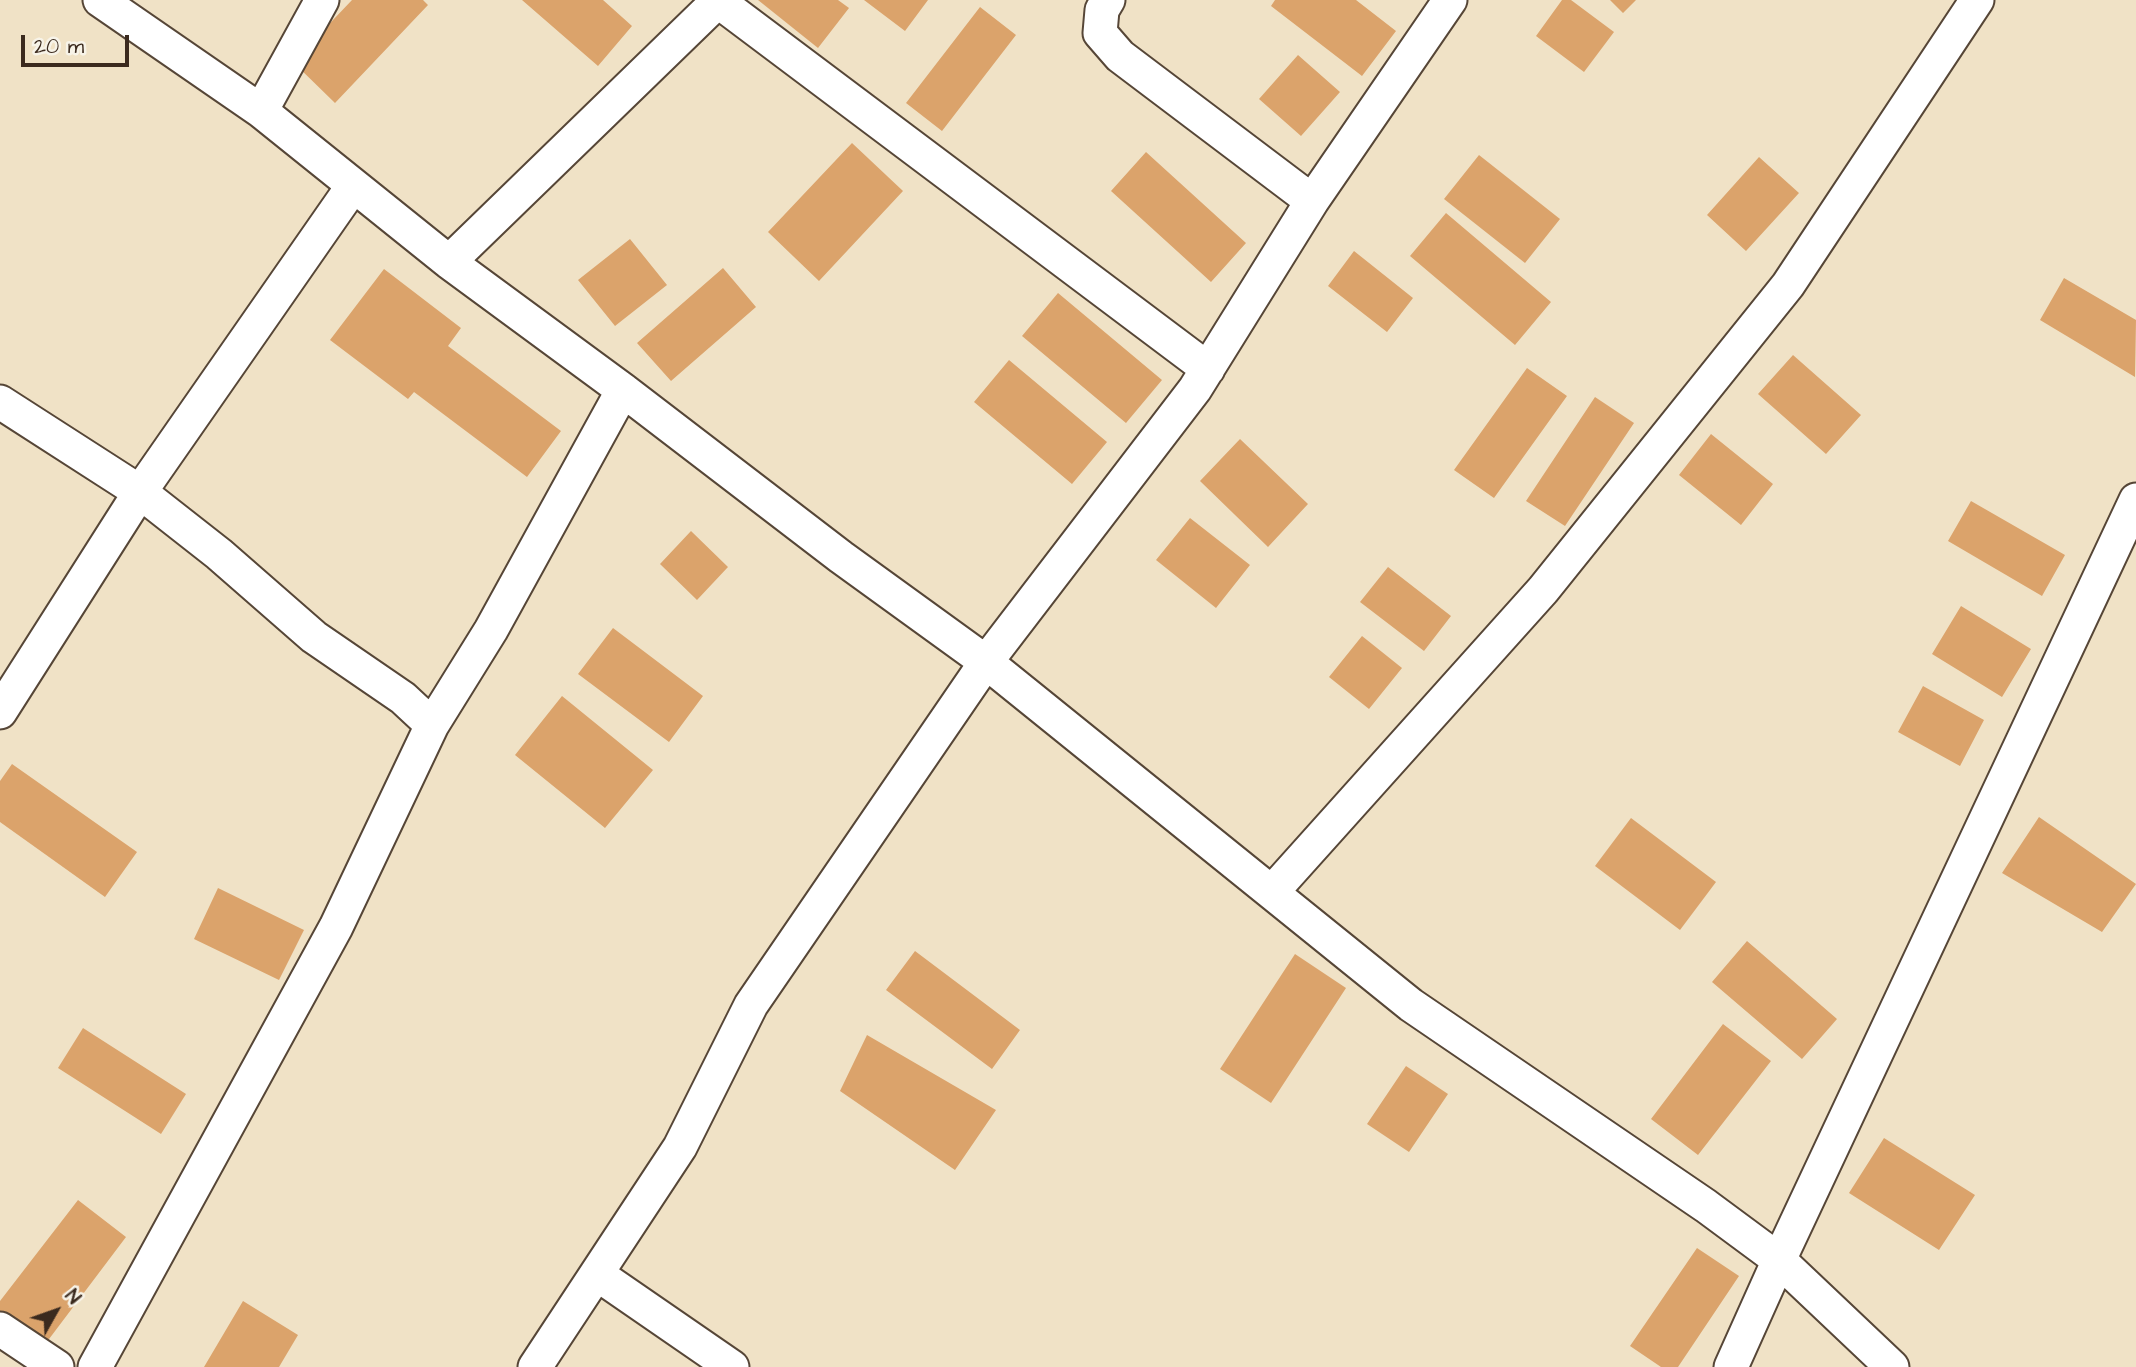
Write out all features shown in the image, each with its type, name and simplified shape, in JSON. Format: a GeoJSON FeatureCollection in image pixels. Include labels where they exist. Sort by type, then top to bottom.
{"type":"FeatureCollection","features":[{"type":"Feature","properties":{"kind":"street"},"geometry":{"type":"LineString","coordinates":[[100,0],[261,111],[449,262],[623,390],[841,557],[986,662],[1411,1005],[1706,1206],[1779,1260],[1892,1367]]}},
{"type":"Feature","properties":{"kind":"street"},"geometry":{"type":"LineString","coordinates":[[261,111],[322,0]]}},
{"type":"Feature","properties":{"kind":"street"},"geometry":{"type":"LineString","coordinates":[[449,262],[718,0],[1208,369]]}},
{"type":"Feature","properties":{"kind":"street"},"geometry":{"type":"LineString","coordinates":[[1108,0],[1102,10],[1100,33],[1120,56],[1312,201]]}},
{"type":"Feature","properties":{"kind":"street"},"geometry":{"type":"LineString","coordinates":[[535,1367],[680,1147],[751,1005],[986,662],[1195,388],[1312,201],[1450,0]]}},
{"type":"Feature","properties":{"kind":"street"},"geometry":{"type":"LineString","coordinates":[[1272,892],[1543,590],[1788,285],[1977,0]]}},
{"type":"Feature","properties":{"kind":"street"},"geometry":{"type":"LineString","coordinates":[[0,712],[140,492],[353,186]]}},
{"type":"Feature","properties":{"kind":"street"},"geometry":{"type":"LineString","coordinates":[[95,1367],[336,927],[432,725],[491,629],[623,390]]}},
{"type":"Feature","properties":{"kind":"street"},"geometry":{"type":"LineString","coordinates":[[0,402],[140,492],[219,554],[314,637],[403,698],[432,725]]}},
{"type":"Feature","properties":{"kind":"street"},"geometry":{"type":"LineString","coordinates":[[1731,1367],[2136,500]]}},
{"type":"Feature","properties":{"kind":"street"},"geometry":{"type":"LineString","coordinates":[[597,1274],[732,1367]]}},
{"type":"Feature","properties":{"kind":"street"},"geometry":{"type":"LineString","coordinates":[[8,1346],[57,1367]]}},
{"type":"Feature","properties":{"kind":"building"},"geometry":{"type":"Polygon","coordinates":[[[352,0],[423,0],[428,5],[335,103],[293,62],[352,0]]]}},
{"type":"Feature","properties":{"kind":"building"},"geometry":{"type":"Polygon","coordinates":[[[522,0],[603,0],[632,26],[598,66],[522,0]]]}},
{"type":"Feature","properties":{"kind":"building"},"geometry":{"type":"Polygon","coordinates":[[[758,0],[838,0],[849,8],[818,48],[758,0]]]}},
{"type":"Feature","properties":{"kind":"building"},"geometry":{"type":"Polygon","coordinates":[[[864,0],[928,0],[905,31],[864,0]]]}},
{"type":"Feature","properties":{"kind":"building"},"geometry":{"type":"Polygon","coordinates":[[[1275,0],[1356,0],[1396,31],[1362,76],[1271,6],[1275,0]]]}},
{"type":"Feature","properties":{"kind":"building"},"geometry":{"type":"Polygon","coordinates":[[[1562,0],[1571,0],[1614,32],[1584,72],[1536,36],[1562,0]]]}},
{"type":"Feature","properties":{"kind":"building"},"geometry":{"type":"Polygon","coordinates":[[[1610,0],[1636,0],[1623,13],[1610,0]]]}},
{"type":"Feature","properties":{"kind":"building"},"geometry":{"type":"Polygon","coordinates":[[[980,7],[1016,35],[942,131],[906,103],[980,7]]]}},
{"type":"Feature","properties":{"kind":"building"},"geometry":{"type":"Polygon","coordinates":[[[1298,55],[1340,92],[1301,136],[1259,99],[1298,55]]]}},
{"type":"Feature","properties":{"kind":"building"},"geometry":{"type":"Polygon","coordinates":[[[852,143],[903,191],[819,281],[768,232],[852,143]]]}},
{"type":"Feature","properties":{"kind":"building"},"geometry":{"type":"Polygon","coordinates":[[[1146,152],[1246,243],[1211,282],[1111,191],[1146,152]]]}},
{"type":"Feature","properties":{"kind":"building"},"geometry":{"type":"Polygon","coordinates":[[[1479,155],[1560,219],[1525,263],[1444,199],[1479,155]]]}},
{"type":"Feature","properties":{"kind":"building"},"geometry":{"type":"Polygon","coordinates":[[[1759,157],[1799,193],[1746,251],[1707,215],[1759,157]]]}},
{"type":"Feature","properties":{"kind":"building"},"geometry":{"type":"Polygon","coordinates":[[[1446,213],[1551,302],[1515,345],[1410,256],[1446,213]]]}},
{"type":"Feature","properties":{"kind":"building"},"geometry":{"type":"Polygon","coordinates":[[[630,239],[667,285],[615,326],[578,280],[630,239]]]}},
{"type":"Feature","properties":{"kind":"building"},"geometry":{"type":"Polygon","coordinates":[[[1354,251],[1413,298],[1387,332],[1328,286],[1354,251]]]}},
{"type":"Feature","properties":{"kind":"building"},"geometry":{"type":"Polygon","coordinates":[[[723,268],[756,307],[671,381],[637,343],[723,268]]]}},
{"type":"Feature","properties":{"kind":"building"},"geometry":{"type":"Polygon","coordinates":[[[384,269],[461,328],[448,346],[561,431],[527,477],[414,392],[408,399],[330,340],[384,269]]]}},
{"type":"Feature","properties":{"kind":"building"},"geometry":{"type":"Polygon","coordinates":[[[2064,278],[2136,320],[2135,377],[2040,320],[2064,278]]]}},
{"type":"Feature","properties":{"kind":"building"},"geometry":{"type":"Polygon","coordinates":[[[1058,293],[1162,380],[1126,423],[1022,336],[1058,293]]]}},
{"type":"Feature","properties":{"kind":"building"},"geometry":{"type":"Polygon","coordinates":[[[1793,355],[1861,415],[1826,454],[1758,394],[1793,355]]]}},
{"type":"Feature","properties":{"kind":"building"},"geometry":{"type":"Polygon","coordinates":[[[1009,360],[1107,442],[1072,484],[974,402],[1009,360]]]}},
{"type":"Feature","properties":{"kind":"building"},"geometry":{"type":"Polygon","coordinates":[[[1527,368],[1567,396],[1494,498],[1454,470],[1527,368]]]}},
{"type":"Feature","properties":{"kind":"building"},"geometry":{"type":"Polygon","coordinates":[[[1595,397],[1634,423],[1565,526],[1526,501],[1595,397]]]}},
{"type":"Feature","properties":{"kind":"building"},"geometry":{"type":"Polygon","coordinates":[[[1711,434],[1773,484],[1741,525],[1679,475],[1711,434]]]}},
{"type":"Feature","properties":{"kind":"building"},"geometry":{"type":"Polygon","coordinates":[[[1240,439],[1308,504],[1268,547],[1200,481],[1240,439]]]}},
{"type":"Feature","properties":{"kind":"building"},"geometry":{"type":"Polygon","coordinates":[[[1971,501],[2065,555],[2042,596],[1948,541],[1971,501]]]}},
{"type":"Feature","properties":{"kind":"building"},"geometry":{"type":"Polygon","coordinates":[[[1190,518],[1250,565],[1216,608],[1156,560],[1190,518]]]}},
{"type":"Feature","properties":{"kind":"building"},"geometry":{"type":"Polygon","coordinates":[[[691,531],[728,567],[697,600],[660,564],[691,531]]]}},
{"type":"Feature","properties":{"kind":"building"},"geometry":{"type":"Polygon","coordinates":[[[1388,567],[1451,616],[1424,651],[1360,602],[1388,567]]]}},
{"type":"Feature","properties":{"kind":"building"},"geometry":{"type":"Polygon","coordinates":[[[1961,606],[2031,649],[2002,697],[1932,654],[1961,606]]]}},
{"type":"Feature","properties":{"kind":"building"},"geometry":{"type":"Polygon","coordinates":[[[613,628],[703,696],[669,742],[578,674],[613,628]]]}},
{"type":"Feature","properties":{"kind":"building"},"geometry":{"type":"Polygon","coordinates":[[[1362,636],[1402,668],[1369,709],[1329,677],[1362,636]]]}},
{"type":"Feature","properties":{"kind":"building"},"geometry":{"type":"Polygon","coordinates":[[[1923,686],[1984,720],[1960,766],[1898,732],[1923,686]]]}},
{"type":"Feature","properties":{"kind":"building"},"geometry":{"type":"Polygon","coordinates":[[[562,696],[653,770],[605,828],[515,755],[562,696]]]}},
{"type":"Feature","properties":{"kind":"building"},"geometry":{"type":"Polygon","coordinates":[[[12,764],[137,852],[105,897],[0,822],[0,781],[12,764]]]}},
{"type":"Feature","properties":{"kind":"building"},"geometry":{"type":"Polygon","coordinates":[[[2039,817],[2136,884],[2102,932],[2002,873],[2039,817]]]}},
{"type":"Feature","properties":{"kind":"building"},"geometry":{"type":"Polygon","coordinates":[[[1631,818],[1716,882],[1680,930],[1595,866],[1631,818]]]}},
{"type":"Feature","properties":{"kind":"building"},"geometry":{"type":"Polygon","coordinates":[[[218,888],[304,930],[279,980],[194,939],[218,888]]]}},
{"type":"Feature","properties":{"kind":"building"},"geometry":{"type":"Polygon","coordinates":[[[1747,941],[1837,1019],[1802,1059],[1712,982],[1747,941]]]}},
{"type":"Feature","properties":{"kind":"building"},"geometry":{"type":"Polygon","coordinates":[[[915,951],[1020,1030],[992,1069],[886,990],[915,951]]]}},
{"type":"Feature","properties":{"kind":"building"},"geometry":{"type":"Polygon","coordinates":[[[1295,954],[1346,988],[1271,1103],[1220,1069],[1295,954]]]}},
{"type":"Feature","properties":{"kind":"building"},"geometry":{"type":"Polygon","coordinates":[[[1723,1024],[1771,1061],[1698,1155],[1651,1119],[1723,1024]]]}},
{"type":"Feature","properties":{"kind":"building"},"geometry":{"type":"Polygon","coordinates":[[[83,1028],[186,1094],[161,1134],[58,1068],[83,1028]]]}},
{"type":"Feature","properties":{"kind":"building"},"geometry":{"type":"Polygon","coordinates":[[[867,1035],[996,1110],[955,1170],[840,1091],[867,1035]]]}},
{"type":"Feature","properties":{"kind":"building"},"geometry":{"type":"Polygon","coordinates":[[[1406,1066],[1448,1094],[1409,1152],[1367,1124],[1406,1066]]]}},
{"type":"Feature","properties":{"kind":"building"},"geometry":{"type":"Polygon","coordinates":[[[1884,1138],[1975,1195],[1939,1250],[1849,1193],[1884,1138]]]}},
{"type":"Feature","properties":{"kind":"building"},"geometry":{"type":"Polygon","coordinates":[[[78,1200],[126,1237],[43,1347],[0,1314],[0,1301],[78,1200]]]}},
{"type":"Feature","properties":{"kind":"building"},"geometry":{"type":"Polygon","coordinates":[[[1697,1248],[1739,1276],[1678,1367],[1661,1367],[1630,1346],[1697,1248]]]}},
{"type":"Feature","properties":{"kind":"building"},"geometry":{"type":"Polygon","coordinates":[[[243,1301],[298,1335],[279,1367],[204,1367],[243,1301]]]}}]}
